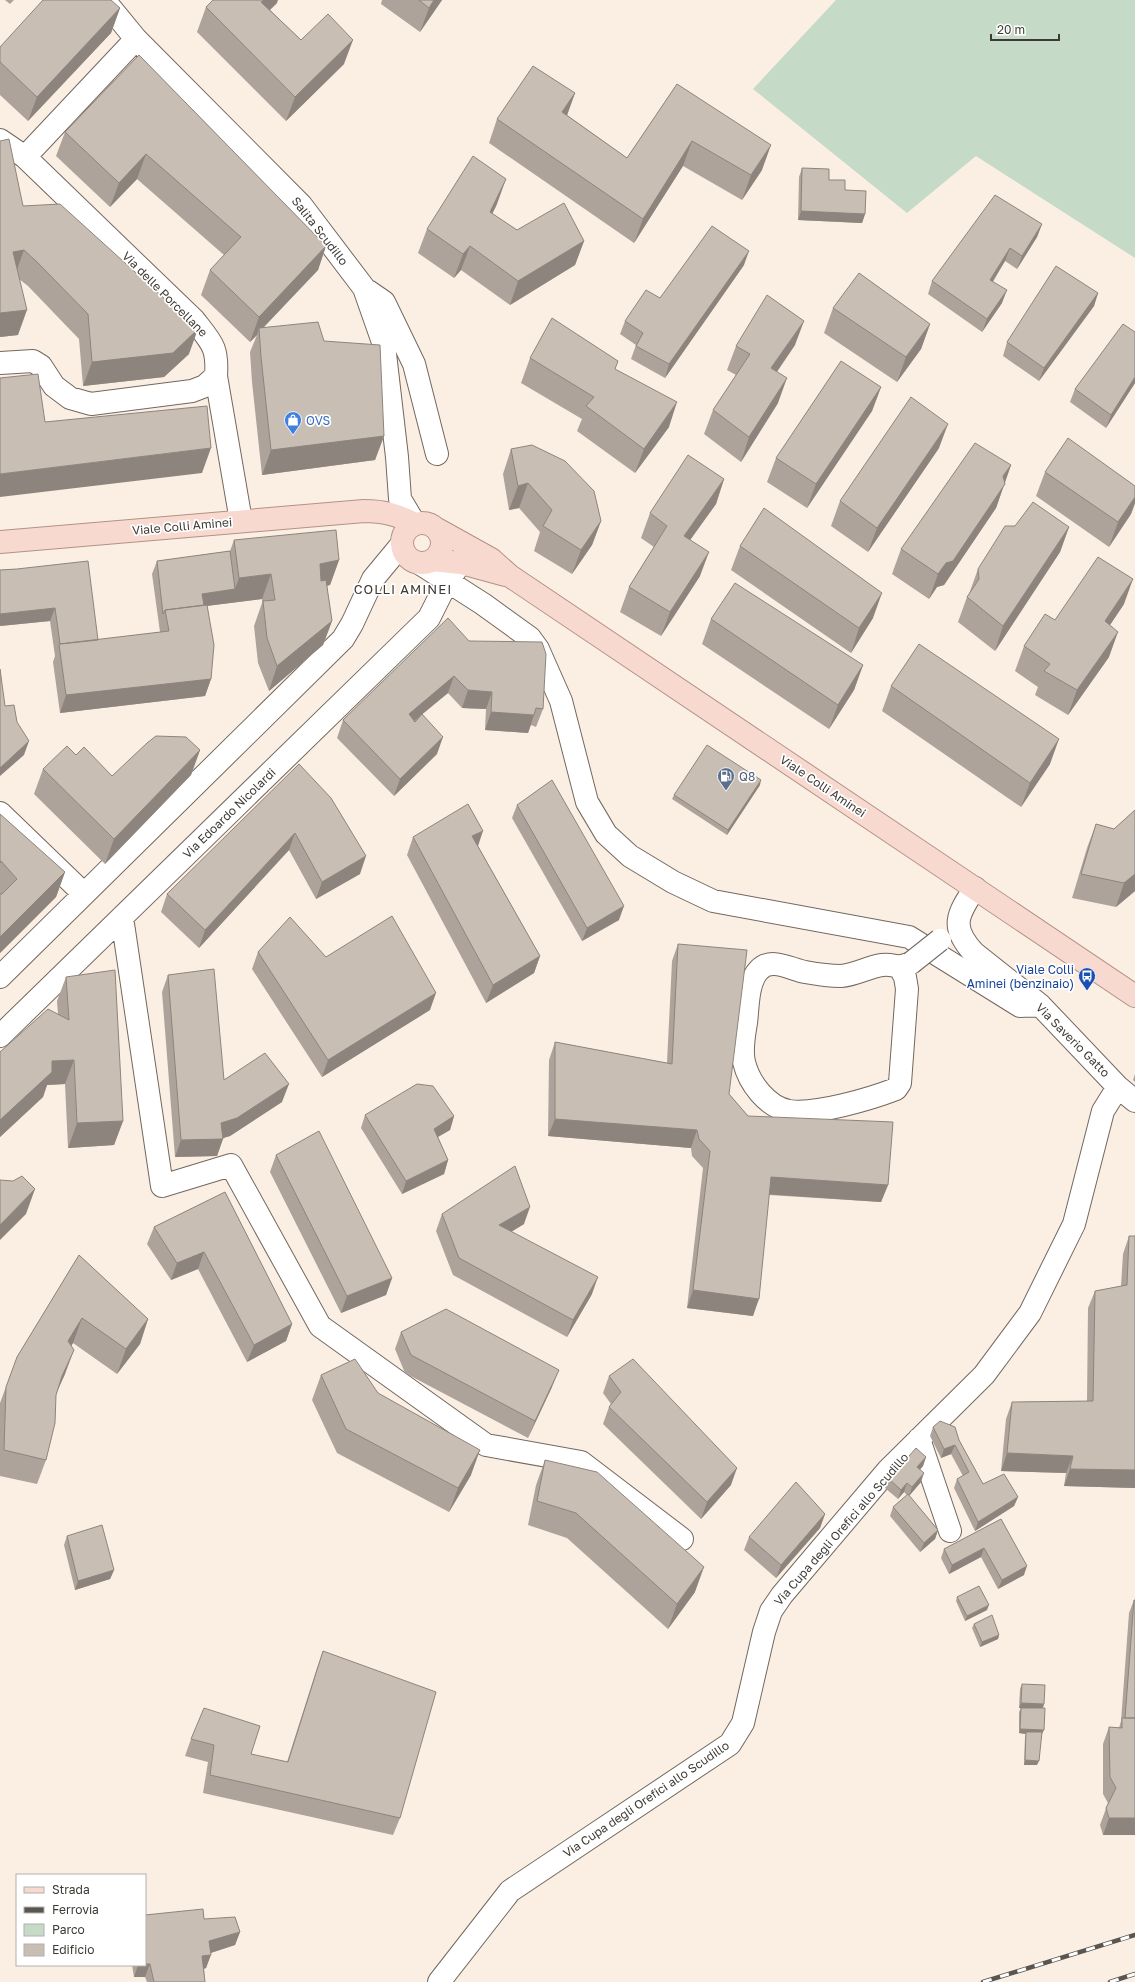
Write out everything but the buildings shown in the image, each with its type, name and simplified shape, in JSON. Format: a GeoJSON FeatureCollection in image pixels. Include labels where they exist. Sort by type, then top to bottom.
{"type":"FeatureCollection","features":[{"type":"Feature","properties":{"kind":"main road","name":"Viale Colli Aminei"},"geometry":{"type":"LineString","coordinates":[[0,542],[364,511],[387,512],[401,516],[415,524]]}},
{"type":"Feature","properties":{"kind":"main road"},"geometry":{"type":"LineString","coordinates":[[364,511],[383,523],[402,544],[407,556],[426,561],[440,551],[442,544],[440,533],[437,529],[427,523],[415,524],[406,531],[402,544]]}},
{"type":"Feature","properties":{"kind":"main road","name":"Viale Colli Aminei"},"geometry":{"type":"LineString","coordinates":[[437,529],[491,559],[510,576],[1135,996]]}},
{"type":"Feature","properties":{"kind":"main road","name":"Viale Colli Aminei"},"geometry":{"type":"LineString","coordinates":[[426,561],[461,563],[510,576]]}},
{"type":"Feature","properties":{"kind":"street","name":"Salita Scudillo"},"geometry":{"type":"LineString","coordinates":[[104,0],[136,39],[301,205],[364,288],[384,345],[397,457],[400,499],[415,524]]}},
{"type":"Feature","properties":{"kind":"street"},"geometry":{"type":"LineString","coordinates":[[25,157],[136,39]]}},
{"type":"Feature","properties":{"kind":"street","name":"Via delle Porcellane"},"geometry":{"type":"LineString","coordinates":[[0,140],[25,157],[194,320],[213,344],[217,358],[216,376],[241,521]]}},
{"type":"Feature","properties":{"kind":"street"},"geometry":{"type":"LineString","coordinates":[[364,288],[384,302],[414,364],[436,454]]}},
{"type":"Feature","properties":{"kind":"street"},"geometry":{"type":"LineString","coordinates":[[0,363],[33,361],[41,366],[54,386],[70,398],[91,404],[192,391],[205,386],[216,376]]}},
{"type":"Feature","properties":{"kind":"street"},"geometry":{"type":"LineString","coordinates":[[0,977],[342,639],[352,624],[373,579],[402,544]]}},
{"type":"Feature","properties":{"kind":"street"},"geometry":{"type":"LineString","coordinates":[[426,561],[447,582],[482,604],[530,638],[538,649],[561,701],[587,802],[606,834],[630,856],[673,882],[714,901],[909,937],[1020,1006],[1040,1005]]}},
{"type":"Feature","properties":{"kind":"street","name":"Via Edoardo Nicolardi"},"geometry":{"type":"LineString","coordinates":[[0,1036],[429,618],[447,582],[461,563]]}},
{"type":"Feature","properties":{"kind":"street"},"geometry":{"type":"LineString","coordinates":[[0,813],[84,894]]}},
{"type":"Feature","properties":{"kind":"street"},"geometry":{"type":"LineString","coordinates":[[906,966],[905,977],[907,989],[900,1083],[896,1089],[810,1112],[789,1111],[775,1106],[761,1094],[750,1079],[744,1061],[744,1040],[752,983],[758,970],[769,964],[778,964],[804,972],[841,976],[883,964],[906,966],[958,928],[959,916],[975,888]]}},
{"type":"Feature","properties":{"kind":"street"},"geometry":{"type":"LineString","coordinates":[[122,917],[162,1186],[231,1164],[320,1326],[486,1445],[581,1462],[682,1539]]}},
{"type":"Feature","properties":{"kind":"street","name":"Via Saverio Gatto"},"geometry":{"type":"LineString","coordinates":[[958,928],[966,944],[974,953],[1040,1005],[1118,1086],[1135,1101]]}},
{"type":"Feature","properties":{"kind":"street","name":"Via Cupa degli Orefici allo Scudillo"},"geometry":{"type":"LineString","coordinates":[[439,1982],[510,1891],[730,1744],[743,1722],[764,1632],[771,1612],[782,1595],[888,1470],[984,1375],[1030,1313],[1074,1224],[1103,1111],[1118,1086]]}},
{"type":"Feature","properties":{"kind":"street"},"geometry":{"type":"LineString","coordinates":[[919,1439],[950,1531]]}},
{"type":"Feature","properties":{"kind":"green space"},"geometry":{"type":"Polygon","coordinates":[[[836,0],[1135,0],[1135,258],[976,156],[907,213],[753,89],[836,0]]]}},
{"type":"Feature","properties":{"kind":"railway"},"geometry":{"type":"LineString","coordinates":[[983,1982],[1135,1935]]}},
{"type":"Feature","properties":{"kind":"railway"},"geometry":{"type":"LineString","coordinates":[[1110,1982],[1135,1974]]}},
{"type":"Feature","properties":{"kind":"place","name":"OVS"},"geometry":{"type":"Point","coordinates":[293,435]}},
{"type":"Feature","properties":{"kind":"place","name":"Q8"},"geometry":{"type":"Point","coordinates":[726,791]}},
{"type":"Feature","properties":{"kind":"place","name":"Viale Colli Aminei (benzinaio)"},"geometry":{"type":"Point","coordinates":[1087,991]}},
{"type":"Feature","properties":{"kind":"district","name":"COLLI AMINEI"},"geometry":{"type":"Point","coordinates":[403,589]}}]}
